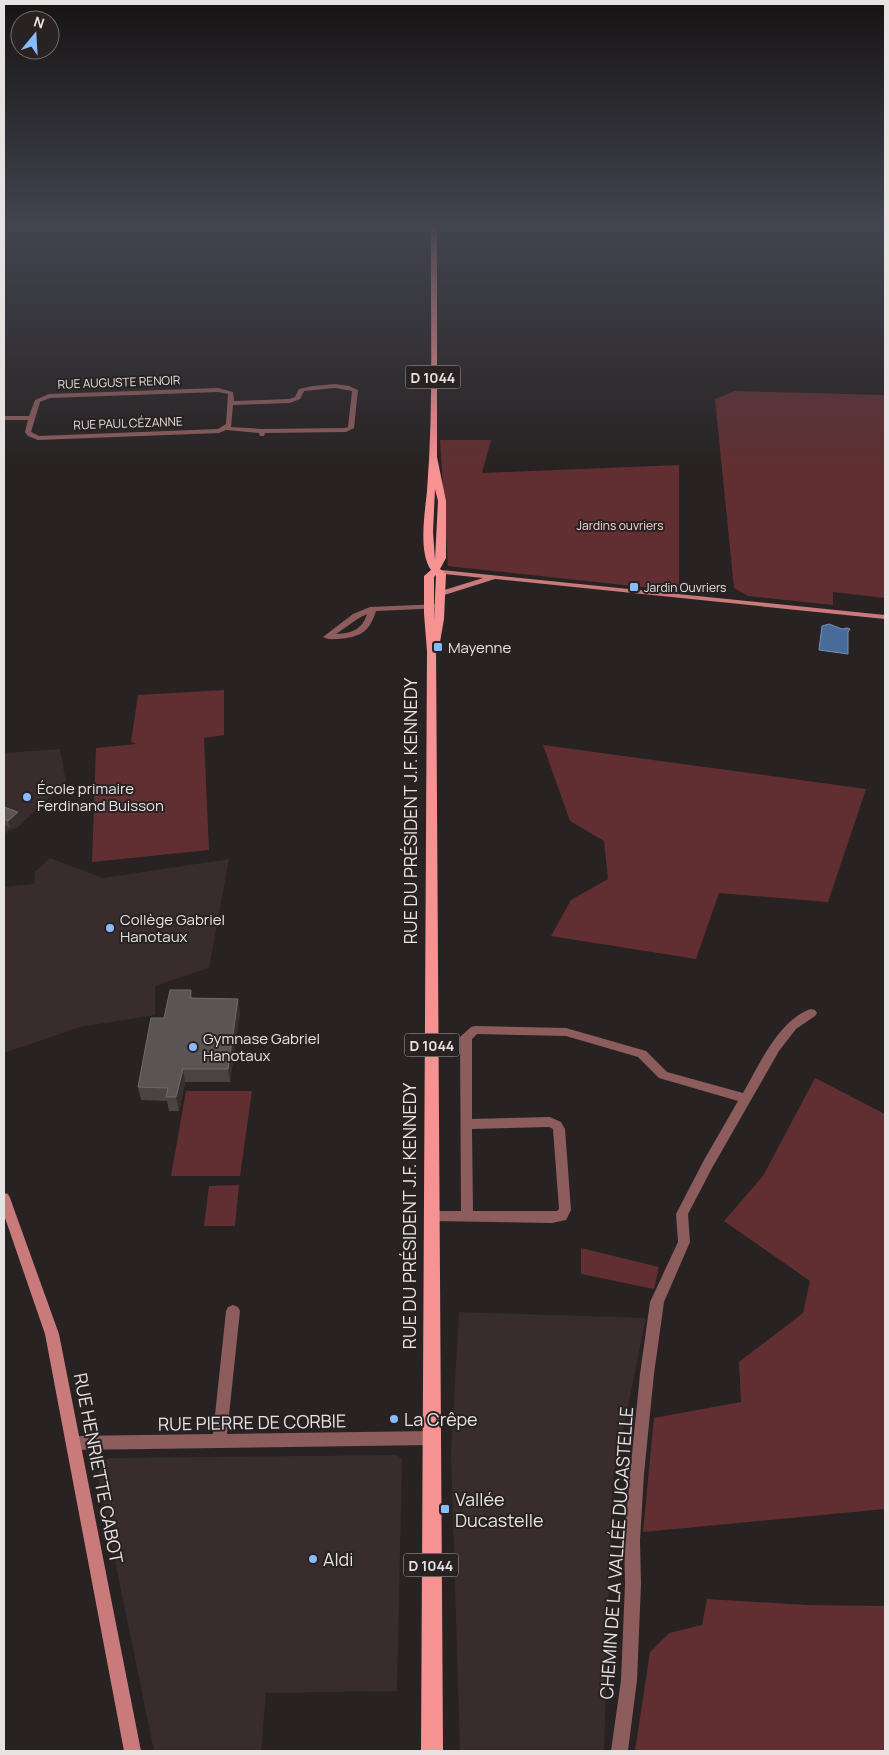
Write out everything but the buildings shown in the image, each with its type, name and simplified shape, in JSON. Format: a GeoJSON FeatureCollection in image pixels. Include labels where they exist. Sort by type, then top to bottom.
{"type":"FeatureCollection","features":[{"type":"Feature","properties":{"kind":"main road","name":"RUE DU PRÉSIDENT J.F. KENNEDY"},"geometry":{"type":"LineString","coordinates":[[432,1751],[432,651],[429,576],[435,571],[441,558],[442,501],[433,457],[434,305]]}},
{"type":"Feature","properties":{"kind":"main road","name":"RUE DU PRÉSIDENT J.F. KENNEDY"},"geometry":{"type":"LineString","coordinates":[[432,651],[439,620],[441,594],[441,574],[435,571]]}},
{"type":"Feature","properties":{"kind":"street"},"geometry":{"type":"LineString","coordinates":[[348,387],[355,390],[351,428],[346,430],[262,433],[226,428],[229,425],[230,406],[290,401],[298,398],[301,390],[307,388],[348,387]]}},
{"type":"Feature","properties":{"kind":"street","name":"RUE AUGUSTE RENOIR"},"geometry":{"type":"LineString","coordinates":[[32,418],[37,401],[49,396],[227,390],[231,393],[230,406]]}},
{"type":"Feature","properties":{"kind":"street"},"geometry":{"type":"LineString","coordinates":[[4,418],[32,418]]}},
{"type":"Feature","properties":{"kind":"street","name":"RUE PAUL CÉZANNE"},"geometry":{"type":"LineString","coordinates":[[32,418],[28,432],[30,435],[38,438],[219,431],[226,428]]}},
{"type":"Feature","properties":{"kind":"street"},"geometry":{"type":"LineString","coordinates":[[435,571],[499,576],[885,617]]}},
{"type":"Feature","properties":{"kind":"street"},"geometry":{"type":"LineString","coordinates":[[441,594],[499,576]]}},
{"type":"Feature","properties":{"kind":"street"},"geometry":{"type":"LineString","coordinates":[[372,609],[365,630],[356,634],[328,637],[356,616],[372,609],[440,606]]}},
{"type":"Feature","properties":{"kind":"street","name":"CHEMIN DE LA VALLÉE DUCASTELLE"},"geometry":{"type":"LineString","coordinates":[[619,1751],[629,1680],[633,1584],[632,1540],[637,1474],[647,1374],[657,1302],[684,1242],[682,1214],[708,1164],[775,1048],[792,1026],[810,1013]]}},
{"type":"Feature","properties":{"kind":"street"},"geometry":{"type":"LineString","coordinates":[[467,1216],[466,1037],[475,1030],[566,1032],[642,1054],[663,1076],[746,1100]]}},
{"type":"Feature","properties":{"kind":"street"},"geometry":{"type":"LineString","coordinates":[[432,1216],[552,1218],[561,1216],[565,1210],[559,1130],[556,1125],[550,1122],[466,1124]]}},
{"type":"Feature","properties":{"kind":"street","name":"RUE HENRIETTE CABOT"},"geometry":{"type":"LineString","coordinates":[[4,1198],[52,1334],[133,1751]]}},
{"type":"Feature","properties":{"kind":"street"},"geometry":{"type":"LineString","coordinates":[[219,1441],[233,1311]]}},
{"type":"Feature","properties":{"kind":"street","name":"RUE PIERRE DE CORBIE"},"geometry":{"type":"LineString","coordinates":[[74,1444],[431,1438]]}},
{"type":"Feature","properties":{"kind":"shaded area","name":"École primaire Ferdinand Buisson"},"geometry":{"type":"Polygon","coordinates":[[[60,749],[66,782],[17,828],[9,830],[4,835],[4,753],[60,749]]]}},
{"type":"Feature","properties":{"kind":"shaded area","name":"Collège Gabriel Hanotaux"},"geometry":{"type":"Polygon","coordinates":[[[50,858],[103,878],[229,859],[209,968],[155,986],[155,1015],[80,1027],[4,1053],[4,887],[34,884],[35,872],[50,858]]]}},
{"type":"Feature","properties":{"kind":"shaded area"},"geometry":{"type":"Polygon","coordinates":[[[459,1312],[646,1318],[612,1484],[604,1751],[460,1751],[451,1452],[459,1312]]]}},
{"type":"Feature","properties":{"kind":"shaded area"},"geometry":{"type":"Polygon","coordinates":[[[397,1455],[402,1459],[397,1691],[266,1693],[261,1751],[154,1751],[97,1473],[108,1458],[397,1455]]]}},
{"type":"Feature","properties":{"kind":"green space"},"geometry":{"type":"Polygon","coordinates":[[[735,391],[885,395],[885,598],[833,592],[833,605],[748,596],[734,588],[715,399],[735,391]]]}},
{"type":"Feature","properties":{"kind":"green space","name":"Jardins ouvriers"},"geometry":{"type":"Polygon","coordinates":[[[440,440],[491,440],[482,473],[679,465],[679,591],[448,566],[440,440]]]}},
{"type":"Feature","properties":{"kind":"green space"},"geometry":{"type":"Polygon","coordinates":[[[224,690],[224,735],[204,738],[209,850],[92,862],[96,748],[137,744],[131,742],[138,695],[224,690]]]}},
{"type":"Feature","properties":{"kind":"green space"},"geometry":{"type":"Polygon","coordinates":[[[543,745],[866,789],[828,902],[719,893],[696,959],[551,936],[571,900],[608,879],[604,841],[570,821],[543,745]]]}},
{"type":"Feature","properties":{"kind":"green space"},"geometry":{"type":"Polygon","coordinates":[[[815,1078],[885,1114],[885,1509],[643,1532],[654,1418],[741,1402],[739,1362],[803,1313],[810,1281],[724,1221],[763,1176],[815,1078]]]}},
{"type":"Feature","properties":{"kind":"green space"},"geometry":{"type":"Polygon","coordinates":[[[186,1091],[252,1091],[240,1176],[171,1176],[186,1091]]]}},
{"type":"Feature","properties":{"kind":"green space"},"geometry":{"type":"Polygon","coordinates":[[[239,1185],[235,1226],[204,1226],[209,1186],[239,1185]]]}},
{"type":"Feature","properties":{"kind":"green space"},"geometry":{"type":"Polygon","coordinates":[[[581,1248],[659,1267],[654,1289],[581,1274],[581,1248]]]}},
{"type":"Feature","properties":{"kind":"green space"},"geometry":{"type":"Polygon","coordinates":[[[707,1599],[806,1605],[885,1606],[885,1751],[635,1751],[650,1652],[669,1633],[702,1625],[707,1599]]]}},
{"type":"Feature","properties":{"kind":"water"},"geometry":{"type":"Polygon","coordinates":[[[829,624],[842,629],[850,629],[848,632],[848,654],[819,650],[822,626],[829,624]]]}},
{"type":"Feature","properties":{"kind":"place","name":"Jardin Ouvriers"},"geometry":{"type":"Point","coordinates":[634,587]}},
{"type":"Feature","properties":{"kind":"place","name":"Mayenne"},"geometry":{"type":"Point","coordinates":[438,647]}},
{"type":"Feature","properties":{"kind":"place","name":"École primaire Ferdinand Buisson"},"geometry":{"type":"Point","coordinates":[27,797]}},
{"type":"Feature","properties":{"kind":"place","name":"Collège Gabriel Hanotaux"},"geometry":{"type":"Point","coordinates":[110,928]}},
{"type":"Feature","properties":{"kind":"place","name":"Gymnase Gabriel Hanotaux"},"geometry":{"type":"Point","coordinates":[193,1047]}},
{"type":"Feature","properties":{"kind":"place","name":"La Crêpe"},"geometry":{"type":"Point","coordinates":[394,1419]}},
{"type":"Feature","properties":{"kind":"place","name":"Vallée Ducastelle"},"geometry":{"type":"Point","coordinates":[445,1509]}},
{"type":"Feature","properties":{"kind":"place","name":"Aldi"},"geometry":{"type":"Point","coordinates":[313,1559]}}]}
